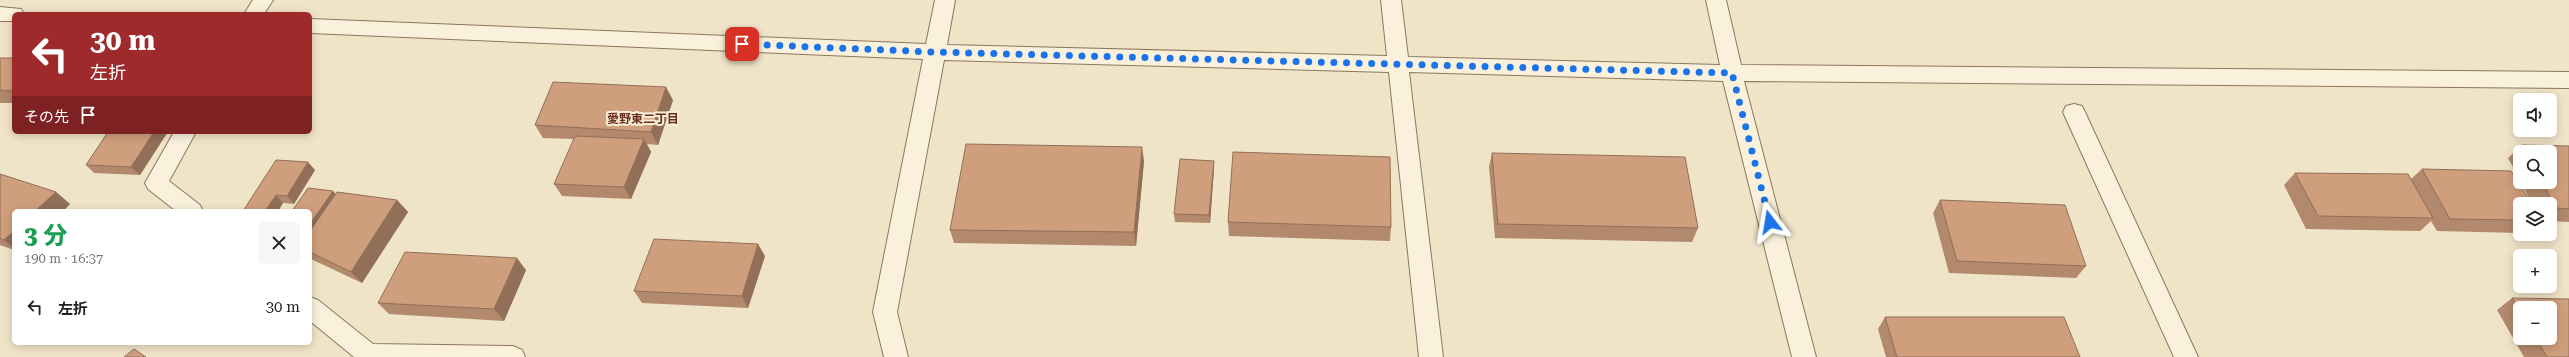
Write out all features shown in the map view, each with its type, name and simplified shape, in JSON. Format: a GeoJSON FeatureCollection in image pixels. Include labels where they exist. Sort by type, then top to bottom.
{"type":"FeatureCollection","features":[{"type":"Feature","properties":{"kind":"street"},"geometry":{"type":"LineString","coordinates":[[255,12],[263,0]]}},
{"type":"Feature","properties":{"kind":"street"},"geometry":{"type":"LineString","coordinates":[[896,357],[885,312],[933,52],[945,0]]}},
{"type":"Feature","properties":{"kind":"street"},"geometry":{"type":"LineString","coordinates":[[1391,0],[1431,357]]}},
{"type":"Feature","properties":{"kind":"street"},"geometry":{"type":"LineString","coordinates":[[1716,0],[1732,73],[1804,357]]}},
{"type":"Feature","properties":{"kind":"street"},"geometry":{"type":"LineString","coordinates":[[0,14],[12,14]]}},
{"type":"Feature","properties":{"kind":"street"},"geometry":{"type":"LineString","coordinates":[[312,26],[933,52],[1732,73],[2569,80]]}},
{"type":"Feature","properties":{"kind":"street"},"geometry":{"type":"LineString","coordinates":[[2074,112],[2186,357]]}},
{"type":"Feature","properties":{"kind":"street"},"geometry":{"type":"LineString","coordinates":[[184,134],[156,182],[190,209]]}},
{"type":"Feature","properties":{"kind":"street"},"geometry":{"type":"LineString","coordinates":[[312,309],[368,354],[513,357]]}},
{"type":"Feature","properties":{"kind":"building"},"geometry":{"type":"Polygon","coordinates":[[[0,58],[12,58],[12,91],[0,90],[0,58]]]}},
{"type":"Feature","properties":{"kind":"building"},"geometry":{"type":"Polygon","coordinates":[[[553,82],[666,87],[651,132],[535,125],[553,82]]]}},
{"type":"Feature","properties":{"kind":"building"},"geometry":{"type":"Polygon","coordinates":[[[107,134],[153,134],[131,167],[86,165],[107,134]]]}},
{"type":"Feature","properties":{"kind":"building"},"geometry":{"type":"Polygon","coordinates":[[[575,136],[644,139],[624,187],[554,184],[575,136]]]}},
{"type":"Feature","properties":{"kind":"building"},"geometry":{"type":"Polygon","coordinates":[[[966,144],[1142,147],[1134,232],[950,230],[966,144]]]}},
{"type":"Feature","properties":{"kind":"building"},"geometry":{"type":"Polygon","coordinates":[[[2557,146],[2569,146],[2569,209],[2557,208],[2557,197],[2550,197],[2546,189],[2557,189],[2557,146]]]}},
{"type":"Feature","properties":{"kind":"building"},"geometry":{"type":"Polygon","coordinates":[[[1233,152],[1390,157],[1391,227],[1228,222],[1233,152]]]}},
{"type":"Feature","properties":{"kind":"building"},"geometry":{"type":"Polygon","coordinates":[[[1492,153],[1685,157],[1698,228],[1498,224],[1492,153]]]}},
{"type":"Feature","properties":{"kind":"building"},"geometry":{"type":"Polygon","coordinates":[[[1180,159],[1214,161],[1209,215],[1174,214],[1180,159]]]}},
{"type":"Feature","properties":{"kind":"building"},"geometry":{"type":"Polygon","coordinates":[[[276,160],[308,162],[287,196],[276,195],[266,209],[244,209],[276,160]]]}},
{"type":"Feature","properties":{"kind":"building"},"geometry":{"type":"Polygon","coordinates":[[[2422,169],[2511,171],[2513,174],[2513,189],[2522,189],[2528,197],[2513,197],[2513,220],[2450,219],[2422,169]]]}},
{"type":"Feature","properties":{"kind":"building"},"geometry":{"type":"Polygon","coordinates":[[[2295,173],[2408,174],[2433,218],[2318,216],[2295,173]]]}},
{"type":"Feature","properties":{"kind":"building"},"geometry":{"type":"Polygon","coordinates":[[[0,174],[56,192],[37,209],[12,209],[12,233],[4,240],[0,238],[0,174]]]}},
{"type":"Feature","properties":{"kind":"building"},"geometry":{"type":"Polygon","coordinates":[[[308,188],[333,191],[312,221],[312,209],[293,209],[308,188]]]}},
{"type":"Feature","properties":{"kind":"building"},"geometry":{"type":"Polygon","coordinates":[[[337,192],[397,200],[351,272],[312,253],[312,228],[337,192]]]}},
{"type":"Feature","properties":{"kind":"building"},"geometry":{"type":"Polygon","coordinates":[[[1940,200],[2065,205],[2086,266],[1957,261],[1940,200]]]}},
{"type":"Feature","properties":{"kind":"building"},"geometry":{"type":"Polygon","coordinates":[[[654,239],[758,244],[742,296],[634,291],[654,239]]]}},
{"type":"Feature","properties":{"kind":"building"},"geometry":{"type":"Polygon","coordinates":[[[405,252],[517,258],[494,309],[378,303],[405,252]]]}},
{"type":"Feature","properties":{"kind":"building"},"geometry":{"type":"Polygon","coordinates":[[[2512,298],[2569,299],[2569,357],[2547,357],[2540,345],[2557,345],[2557,301],[2514,301],[2512,298]]]}},
{"type":"Feature","properties":{"kind":"building"},"geometry":{"type":"Polygon","coordinates":[[[1885,317],[2064,317],[2080,357],[1897,357],[1885,317]]]}},
{"type":"Feature","properties":{"kind":"building"},"geometry":{"type":"Polygon","coordinates":[[[134,349],[146,357],[124,357],[134,349]]]}},
{"type":"Feature","properties":{"kind":"district","name":"愛野東二丁目"},"geometry":{"type":"Point","coordinates":[643,119]}},
{"type":"Feature","properties":{"kind":"route"},"geometry":{"type":"LineString","coordinates":[[742,44],[933,52],[1732,73],[1770,222]]}}]}
